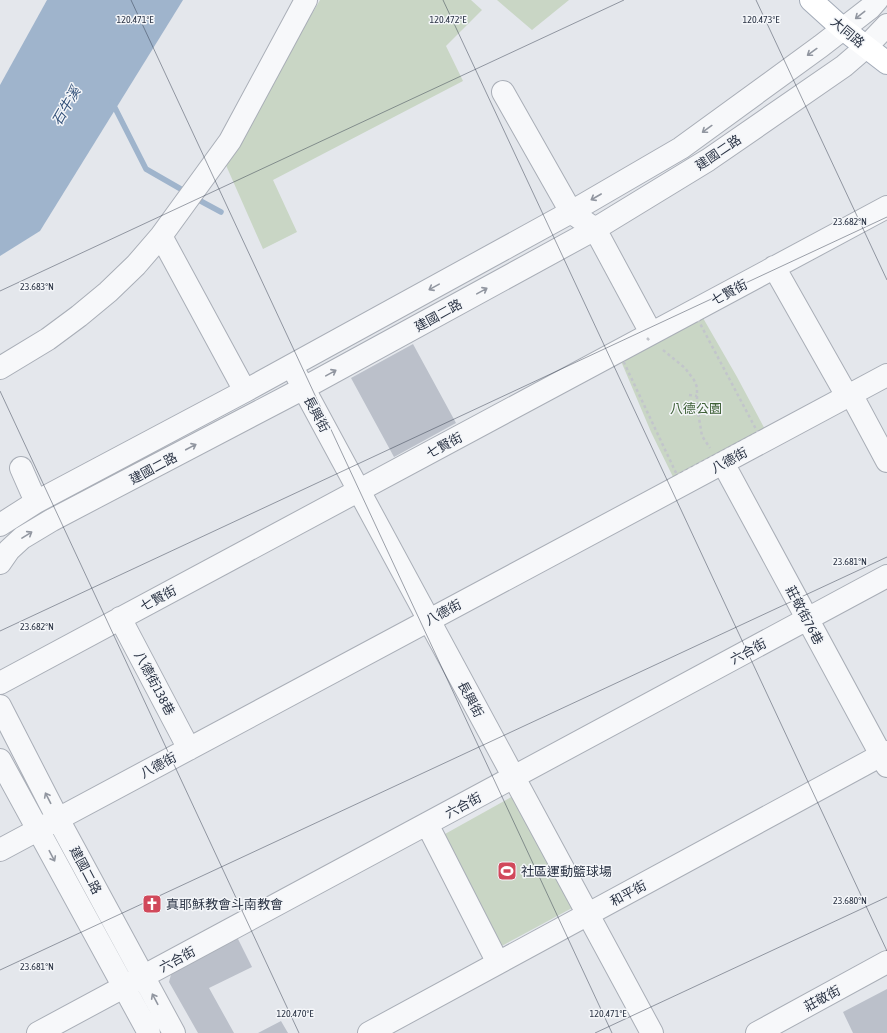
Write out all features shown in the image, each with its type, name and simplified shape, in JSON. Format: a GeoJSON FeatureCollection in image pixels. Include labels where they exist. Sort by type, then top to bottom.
{"type":"FeatureCollection","features":[{"type":"Feature","properties":{"kind":"main road","name":"大同路"},"geometry":{"type":"LineString","coordinates":[[811,0],[843,29],[887,63]]}},
{"type":"Feature","properties":{"kind":"street"},"geometry":{"type":"LineString","coordinates":[[0,368],[48,339],[79,316],[108,292],[136,265],[162,236],[230,141],[306,0]]}},
{"type":"Feature","properties":{"kind":"street","name":"建國二路"},"geometry":{"type":"LineString","coordinates":[[0,525],[36,502],[245,391],[571,212],[681,148],[843,29],[870,8],[877,0]]}},
{"type":"Feature","properties":{"kind":"street","name":"建國二路"},"geometry":{"type":"LineString","coordinates":[[0,562],[9,550],[22,538],[46,524],[304,388],[595,228],[708,160],[844,66],[866,47],[887,25]]}},
{"type":"Feature","properties":{"kind":"street"},"geometry":{"type":"LineString","coordinates":[[504,92],[571,212],[595,228],[653,341]]}},
{"type":"Feature","properties":{"kind":"street","name":"七賢街"},"geometry":{"type":"LineString","coordinates":[[0,683],[358,490],[653,341],[774,267],[887,207]]}},
{"type":"Feature","properties":{"kind":"street"},"geometry":{"type":"LineString","coordinates":[[162,236],[245,391]]}},
{"type":"Feature","properties":{"kind":"street"},"geometry":{"type":"LineString","coordinates":[[774,267],[887,462]]}},
{"type":"Feature","properties":{"kind":"street","name":"長興街"},"geometry":{"type":"LineString","coordinates":[[291,365],[652,1033]]}},
{"type":"Feature","properties":{"kind":"street","name":"八德街"},"geometry":{"type":"LineString","coordinates":[[0,850],[429,620],[722,459],[887,375]]}},
{"type":"Feature","properties":{"kind":"street","name":"莊敬街76巷"},"geometry":{"type":"LineString","coordinates":[[722,459],[807,619],[885,758]]}},
{"type":"Feature","properties":{"kind":"street"},"geometry":{"type":"LineString","coordinates":[[21,468],[36,502]]}},
{"type":"Feature","properties":{"kind":"street","name":"六合街"},"geometry":{"type":"LineString","coordinates":[[38,1033],[887,576]]}},
{"type":"Feature","properties":{"kind":"street","name":"八德街138巷"},"geometry":{"type":"LineString","coordinates":[[120,618],[189,749]]}},
{"type":"Feature","properties":{"kind":"street","name":"建國二路"},"geometry":{"type":"LineString","coordinates":[[0,706],[58,818],[174,1033]]}},
{"type":"Feature","properties":{"kind":"street","name":"和平街"},"geometry":{"type":"LineString","coordinates":[[369,1033],[885,758]]}},
{"type":"Feature","properties":{"kind":"street","name":"建國二路"},"geometry":{"type":"LineString","coordinates":[[0,760],[148,1033]]}},
{"type":"Feature","properties":{"kind":"street"},"geometry":{"type":"LineString","coordinates":[[428,824],[498,963]]}},
{"type":"Feature","properties":{"kind":"street","name":"莊敬街"},"geometry":{"type":"LineString","coordinates":[[756,1033],[887,962]]}},
{"type":"Feature","properties":{"kind":"path"},"geometry":{"type":"LineString","coordinates":[[695,314],[758,433],[722,459],[677,475],[620,354],[695,314]]}},
{"type":"Feature","properties":{"kind":"path"},"geometry":{"type":"LineString","coordinates":[[653,341],[689,373],[697,387],[697,406],[702,436],[712,450],[722,459]]}},
{"type":"Feature","properties":{"kind":"path"},"geometry":{"type":"LineString","coordinates":[[689,395],[697,396]]}},
{"type":"Feature","properties":{"kind":"green space"},"geometry":{"type":"Polygon","coordinates":[[[320,0],[471,0],[482,10],[446,46],[463,81],[273,180],[297,232],[263,249],[225,163],[320,0]]]}},
{"type":"Feature","properties":{"kind":"green space"},"geometry":{"type":"Polygon","coordinates":[[[497,0],[569,0],[532,30],[497,0]]]}},
{"type":"Feature","properties":{"kind":"green space","name":"八德公園"},"geometry":{"type":"Polygon","coordinates":[[[699,311],[767,433],[675,481],[651,432],[618,354],[699,311]]]}},
{"type":"Feature","properties":{"kind":"green space","name":"社區運動籃球場"},"geometry":{"type":"Polygon","coordinates":[[[513,796],[572,908],[498,948],[445,834],[513,796]]]}},
{"type":"Feature","properties":{"kind":"water","name":"石牛溪"},"geometry":{"type":"Polygon","coordinates":[[[47,0],[183,0],[40,231],[0,256],[0,85],[47,0]]]}},
{"type":"Feature","properties":{"kind":"building"},"geometry":{"type":"Polygon","coordinates":[[[413,344],[456,423],[394,457],[351,378],[413,344]]]}},
{"type":"Feature","properties":{"kind":"building"},"geometry":{"type":"Polygon","coordinates":[[[236,935],[252,967],[209,988],[234,1033],[198,1033],[169,982],[172,971],[236,935]]]}},
{"type":"Feature","properties":{"kind":"building"},"geometry":{"type":"Polygon","coordinates":[[[887,989],[887,1033],[853,1033],[843,1012],[887,989]]]}},
{"type":"Feature","properties":{"kind":"building"},"geometry":{"type":"Polygon","coordinates":[[[281,1021],[288,1033],[258,1033],[281,1021]]]}},
{"type":"Feature","properties":{"kind":"waterway"},"geometry":{"type":"LineString","coordinates":[[112,102],[146,169],[186,192]]}},
{"type":"Feature","properties":{"kind":"waterway"},"geometry":{"type":"LineString","coordinates":[[195,198],[221,212]]}},
{"type":"Feature","properties":{"kind":"place","name":"社區運動籃球場"},"geometry":{"type":"Point","coordinates":[507,871]}},
{"type":"Feature","properties":{"kind":"place","name":"真耶穌教會斗南教會"},"geometry":{"type":"Point","coordinates":[152,904]}}]}
